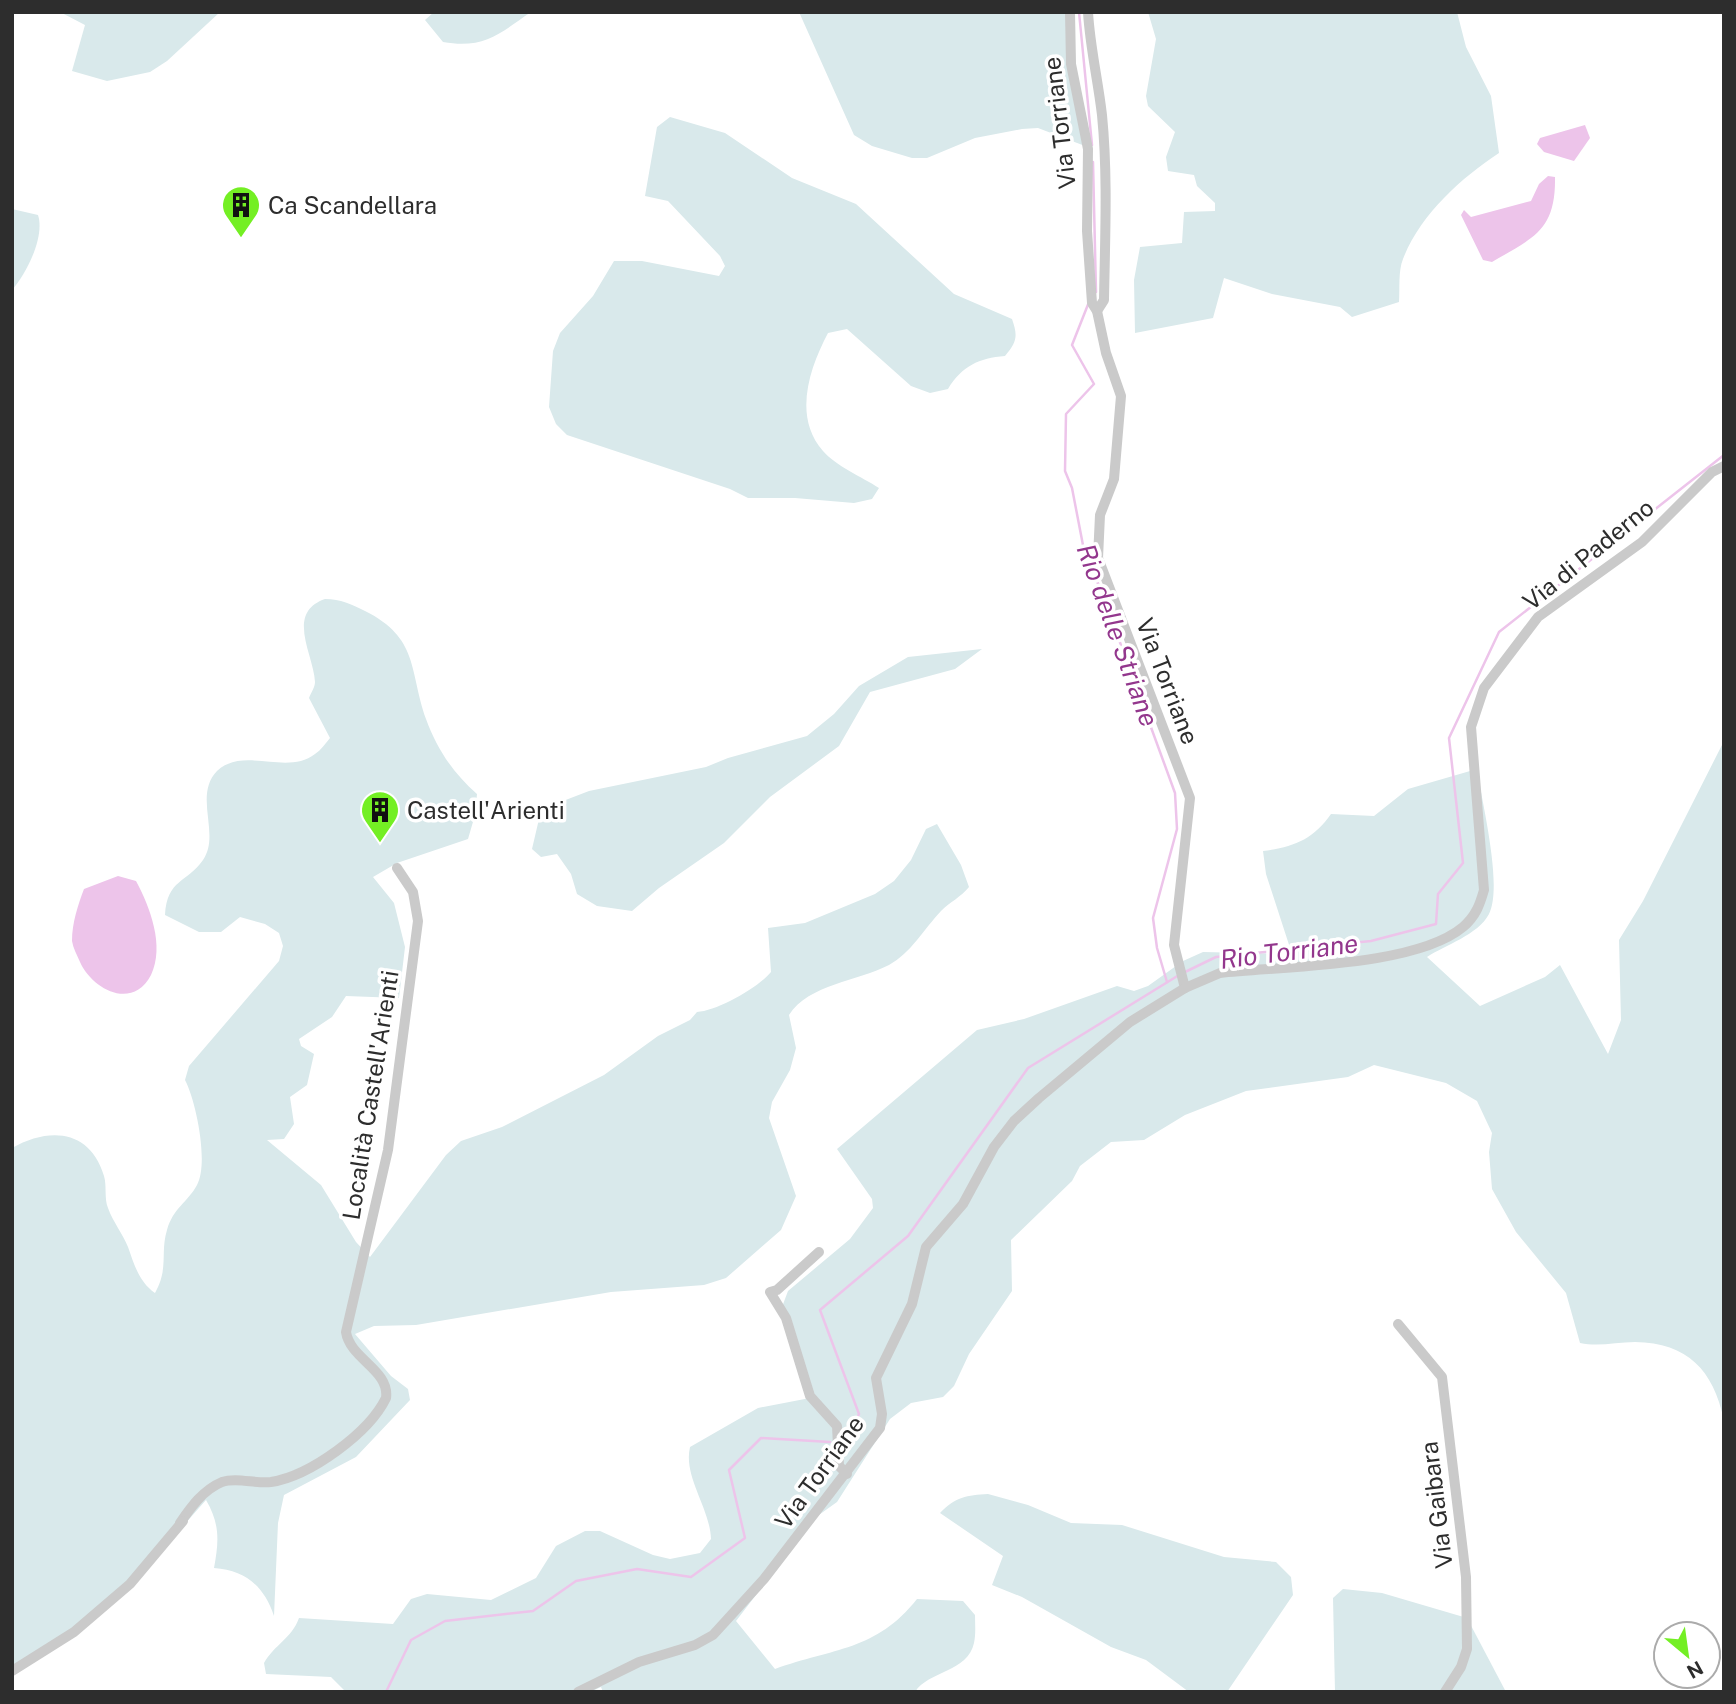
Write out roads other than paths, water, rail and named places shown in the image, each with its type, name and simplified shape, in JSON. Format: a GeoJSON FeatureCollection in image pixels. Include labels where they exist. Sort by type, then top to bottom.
{"type":"FeatureCollection","features":[{"type":"Feature","properties":{"kind":"street","name":"Via Torriane"},"geometry":{"type":"LineString","coordinates":[[1070,12],[1071,64],[1088,149],[1087,231],[1093,303],[1121,396],[1114,479],[1100,515],[1098,558],[1189,798],[1174,945],[1184,984]]}},
{"type":"Feature","properties":{"kind":"street","name":"Via Torriane"},"geometry":{"type":"LineString","coordinates":[[1088,12],[1090,46],[1102,113],[1105,167],[1104,300],[1093,303]]}},
{"type":"Feature","properties":{"kind":"street","name":"Via di Paderno"},"geometry":{"type":"LineString","coordinates":[[1220,973],[1359,961],[1409,951],[1462,928],[1478,910],[1484,890],[1471,727],[1484,688],[1538,617],[1642,542],[1712,472],[1724,466]]}},
{"type":"Feature","properties":{"kind":"street","name":"Località Castell'Arienti"},"geometry":{"type":"LineString","coordinates":[[12,1671],[74,1632],[130,1584],[185,1521],[204,1494],[220,1483],[278,1480],[320,1461],[356,1434],[386,1398],[383,1380],[351,1348],[346,1332],[388,1150],[418,921],[413,892],[397,868]]}},
{"type":"Feature","properties":{"kind":"street","name":"Via Torriane"},"geometry":{"type":"LineString","coordinates":[[578,1692],[639,1662],[695,1645],[713,1635],[764,1579],[880,1428],[883,1413],[876,1378],[912,1304],[926,1247],[963,1205],[994,1147],[1031,1105],[1130,1022],[1184,984],[1220,973]]}},
{"type":"Feature","properties":{"kind":"street"},"geometry":{"type":"LineString","coordinates":[[819,1252],[777,1290],[771,1292],[786,1318],[810,1396],[835,1422],[839,1466],[847,1474]]}},
{"type":"Feature","properties":{"kind":"street","name":"Via Gaibara"},"geometry":{"type":"LineString","coordinates":[[1398,1324],[1442,1377],[1465,1577],[1466,1649],[1461,1667],[1445,1692]]}},
{"type":"Feature","properties":{"kind":"waterway","name":"Rio delle Striane"},"geometry":{"type":"LineString","coordinates":[[1079,12],[1092,145]]}},
{"type":"Feature","properties":{"kind":"waterway","name":"Rio delle Striane"},"geometry":{"type":"LineString","coordinates":[[1093,162],[1096,292]]}},
{"type":"Feature","properties":{"kind":"waterway","name":"Rio delle Striane"},"geometry":{"type":"LineString","coordinates":[[1089,302],[1072,345],[1094,384],[1066,414],[1065,471],[1072,488],[1087,566],[1099,585],[1175,793],[1177,829],[1153,918],[1157,948],[1167,982]]}},
{"type":"Feature","properties":{"kind":"waterway","name":"Rio Torriane"},"geometry":{"type":"LineString","coordinates":[[1185,972],[1216,957],[1371,941],[1436,924],[1438,894],[1463,863],[1449,738],[1499,632],[1724,455]]}},
{"type":"Feature","properties":{"kind":"waterway","name":"Rio Torriane"},"geometry":{"type":"LineString","coordinates":[[844,1439],[848,1437],[859,1414],[820,1310],[908,1236],[1028,1068],[1179,975]]}},
{"type":"Feature","properties":{"kind":"waterway","name":"Rio Torriane"},"geometry":{"type":"LineString","coordinates":[[386,1692],[411,1640],[445,1621],[533,1611],[576,1581],[637,1569],[691,1577],[745,1538],[729,1470],[761,1438],[830,1442]]}},
{"type":"Feature","properties":{"kind":"place","name":"Ca Scandellara"},"geometry":{"type":"Point","coordinates":[241,239]}},
{"type":"Feature","properties":{"kind":"place","name":"Castell'Arienti"},"geometry":{"type":"Point","coordinates":[380,844]}}]}
